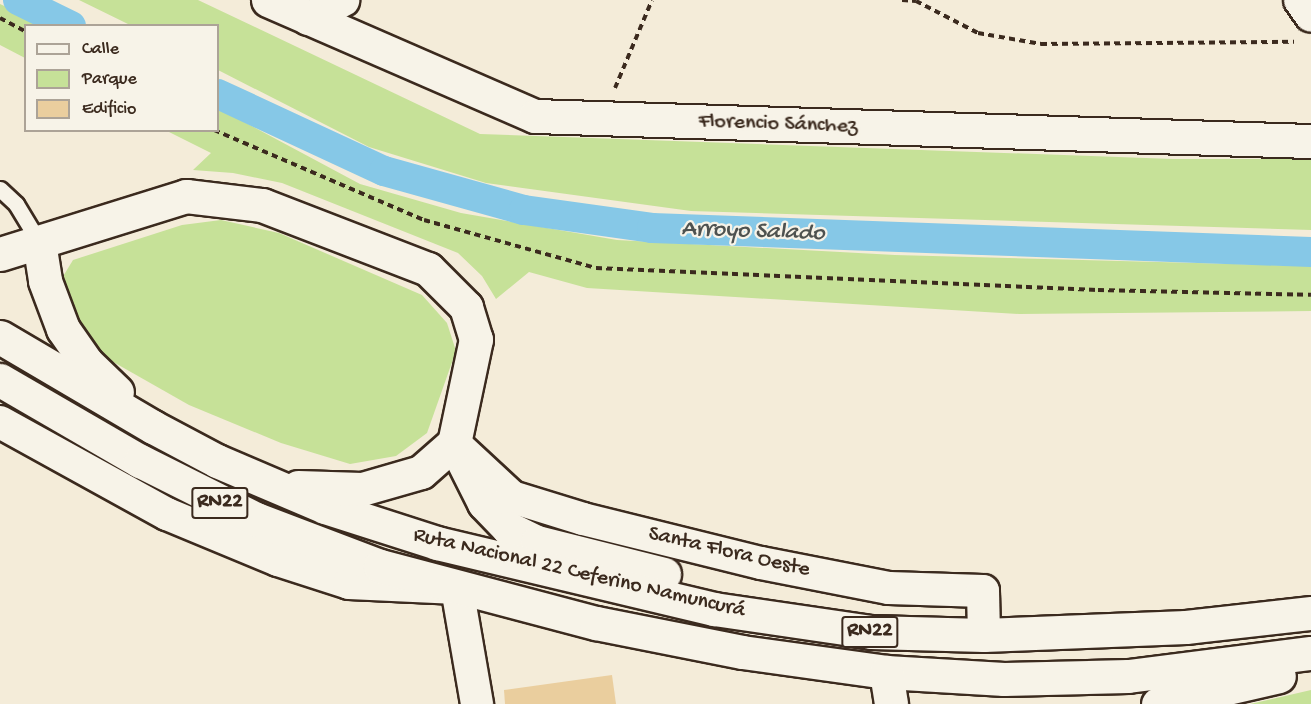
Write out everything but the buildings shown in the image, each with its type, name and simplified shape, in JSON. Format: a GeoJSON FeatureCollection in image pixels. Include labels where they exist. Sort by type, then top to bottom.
{"type":"FeatureCollection","features":[{"type":"Feature","properties":{"kind":"main road","name":"Florencio Sánchez"},"geometry":{"type":"LineString","coordinates":[[268,0],[535,116],[1311,141]]}},
{"type":"Feature","properties":{"kind":"main road"},"geometry":{"type":"LineString","coordinates":[[0,254],[186,196],[225,198],[262,205],[428,269],[466,307],[476,339],[454,443],[421,472],[362,489],[273,485]]}},
{"type":"Feature","properties":{"kind":"main road"},"geometry":{"type":"LineString","coordinates":[[39,242],[45,281],[63,329],[86,362],[153,427]]}},
{"type":"Feature","properties":{"kind":"main road","name":"Ruta Nacional 22 Ceferino Namuncurá"},"geometry":{"type":"LineString","coordinates":[[0,337],[153,427],[273,485],[325,507],[449,546],[714,609],[871,632],[984,635],[1186,627],[1311,613]]}},
{"type":"Feature","properties":{"kind":"main road","name":"Ruta Nacional 22 Ceferino Namuncurá"},"geometry":{"type":"LineString","coordinates":[[0,380],[140,461],[256,519],[369,562],[457,588],[596,623],[742,652],[886,672],[1004,679],[1128,676],[1311,653]]}},
{"type":"Feature","properties":{"kind":"main road"},"geometry":{"type":"LineString","coordinates":[[454,443],[484,503],[508,528],[537,542],[871,632]]}},
{"type":"Feature","properties":{"kind":"main road"},"geometry":{"type":"LineString","coordinates":[[1158,704],[1311,668]]}},
{"type":"Feature","properties":{"kind":"main road"},"geometry":{"type":"LineString","coordinates":[[886,672],[891,704]]}},
{"type":"Feature","properties":{"kind":"street"},"geometry":{"type":"LineString","coordinates":[[308,19],[343,0]]}},
{"type":"Feature","properties":{"kind":"street"},"geometry":{"type":"LineString","coordinates":[[1300,0],[1305,29]]}},
{"type":"Feature","properties":{"kind":"street"},"geometry":{"type":"LineString","coordinates":[[0,422],[167,513],[278,560],[349,583],[457,588],[477,704]]}},
{"type":"Feature","properties":{"kind":"street","name":"Santa Flora Oeste"},"geometry":{"type":"LineString","coordinates":[[454,443],[512,497],[583,519],[761,563],[889,588],[983,591],[984,635]]}},
{"type":"Feature","properties":{"kind":"lane"},"geometry":{"type":"LineString","coordinates":[[0,189],[16,204],[39,242]]}},
{"type":"Feature","properties":{"kind":"path"},"geometry":{"type":"LineString","coordinates":[[602,119],[652,0]]}},
{"type":"Feature","properties":{"kind":"path"},"geometry":{"type":"LineString","coordinates":[[902,0],[916,1],[978,33],[1041,44],[1305,29]]}},
{"type":"Feature","properties":{"kind":"path"},"geometry":{"type":"LineString","coordinates":[[0,18],[24,31]]}},
{"type":"Feature","properties":{"kind":"path"},"geometry":{"type":"LineString","coordinates":[[219,132],[424,220],[596,268],[1098,290],[1311,295]]}},
{"type":"Feature","properties":{"kind":"green space"},"geometry":{"type":"Polygon","coordinates":[[[79,0],[198,0],[480,134],[1173,159],[1311,159],[1311,230],[691,211],[486,183],[369,147],[219,71],[219,24],[128,24],[79,0]]]}},
{"type":"Feature","properties":{"kind":"green space"},"geometry":{"type":"Polygon","coordinates":[[[0,4],[44,24],[24,24],[24,57],[0,45],[0,4]]]}},
{"type":"Feature","properties":{"kind":"green space"},"geometry":{"type":"Polygon","coordinates":[[[219,109],[360,184],[461,213],[617,240],[895,255],[1311,266],[1311,311],[1019,314],[587,288],[529,272],[496,299],[482,276],[458,253],[282,183],[233,173],[193,170],[211,153],[169,132],[219,132],[219,109]]]}},
{"type":"Feature","properties":{"kind":"green space"},"geometry":{"type":"Polygon","coordinates":[[[221,220],[279,233],[422,295],[447,323],[456,351],[427,433],[396,456],[350,464],[281,443],[189,405],[108,359],[70,312],[59,283],[73,260],[182,225],[221,220]]]}},
{"type":"Feature","properties":{"kind":"green space"},"geometry":{"type":"Polygon","coordinates":[[[1311,690],[1311,704],[1250,704],[1311,690]]]}},
{"type":"Feature","properties":{"kind":"waterway","name":"Arroyo Salado"},"geometry":{"type":"LineString","coordinates":[[18,0],[67,24]]}},
{"type":"Feature","properties":{"kind":"waterway","name":"Arroyo Salado"},"geometry":{"type":"LineString","coordinates":[[219,94],[384,171],[524,210],[652,228],[1311,252]]}}]}
